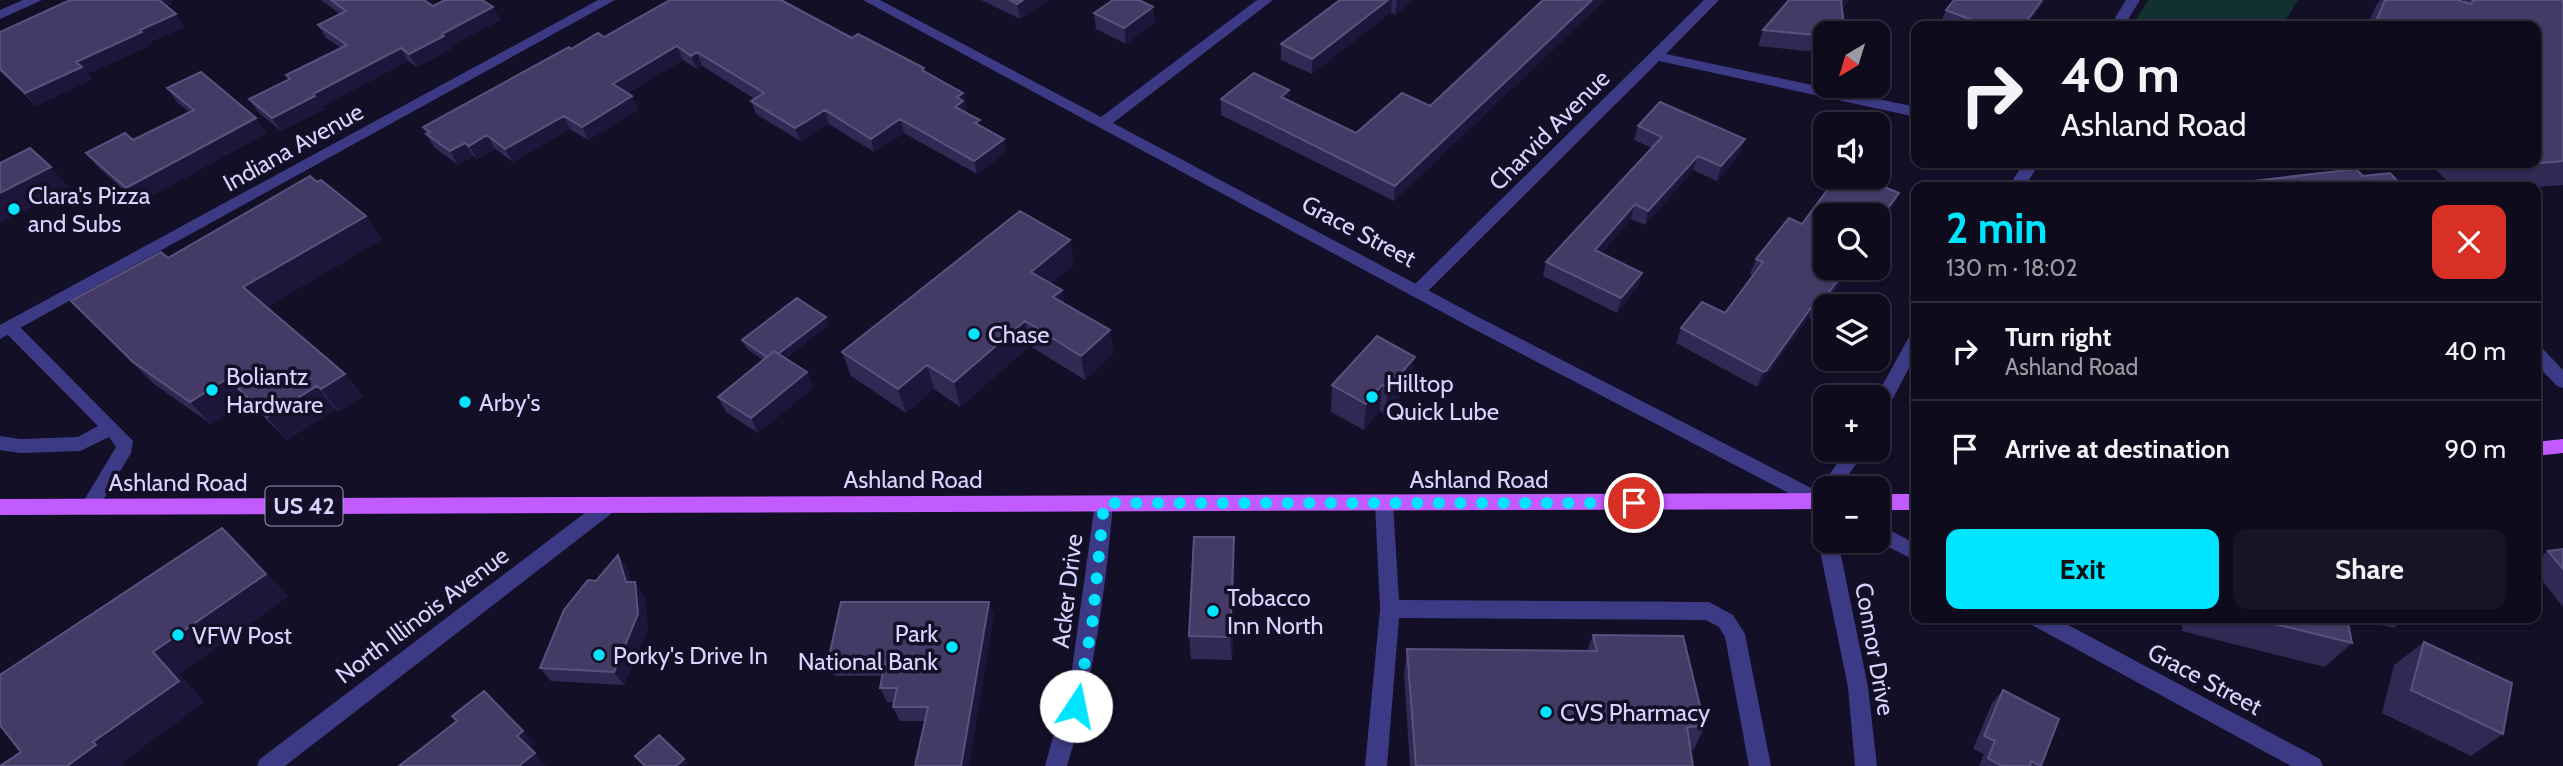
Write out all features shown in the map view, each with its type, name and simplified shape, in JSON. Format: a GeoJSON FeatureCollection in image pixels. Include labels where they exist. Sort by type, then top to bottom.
{"type":"FeatureCollection","features":[{"type":"Feature","properties":{"kind":"main road"},"geometry":{"type":"LineString","coordinates":[[2541,448],[2563,446]]}},
{"type":"Feature","properties":{"kind":"main road","name":"Ashland Road"},"geometry":{"type":"LineString","coordinates":[[0,507],[1104,503],[1384,505],[1813,497]]}},
{"type":"Feature","properties":{"kind":"main road"},"geometry":{"type":"LineString","coordinates":[[1890,502],[1911,502]]}},
{"type":"Feature","properties":{"kind":"street"},"geometry":{"type":"LineString","coordinates":[[0,15],[35,0]]}},
{"type":"Feature","properties":{"kind":"street","name":"Indiana Avenue"},"geometry":{"type":"LineString","coordinates":[[5,330],[608,0]]}},
{"type":"Feature","properties":{"kind":"street","name":"Grace Street"},"geometry":{"type":"LineString","coordinates":[[870,0],[1417,292],[1813,491]]}},
{"type":"Feature","properties":{"kind":"street"},"geometry":{"type":"LineString","coordinates":[[1102,124],[1266,0]]}},
{"type":"Feature","properties":{"kind":"street","name":"Charvid Avenue"},"geometry":{"type":"LineString","coordinates":[[1417,292],[1712,0]]}},
{"type":"Feature","properties":{"kind":"street"},"geometry":{"type":"LineString","coordinates":[[2120,21],[2133,0]]}},
{"type":"Feature","properties":{"kind":"street"},"geometry":{"type":"LineString","coordinates":[[1657,55],[1911,110]]}},
{"type":"Feature","properties":{"kind":"street"},"geometry":{"type":"LineString","coordinates":[[5,330],[124,441],[125,448],[89,507]]}},
{"type":"Feature","properties":{"kind":"street"},"geometry":{"type":"LineString","coordinates":[[2541,358],[2563,381]]}},
{"type":"Feature","properties":{"kind":"street"},"geometry":{"type":"LineString","coordinates":[[1890,391],[1910,359]]}},
{"type":"Feature","properties":{"kind":"street"},"geometry":{"type":"LineString","coordinates":[[0,443],[20,446],[80,444],[111,428]]}},
{"type":"Feature","properties":{"kind":"street","name":"Acker Drive"},"geometry":{"type":"LineString","coordinates":[[1056,766],[1076,706],[1092,626],[1104,503]]}},
{"type":"Feature","properties":{"kind":"street","name":"North Illinois Avenue"},"geometry":{"type":"LineString","coordinates":[[268,766],[609,505]]}},
{"type":"Feature","properties":{"kind":"street"},"geometry":{"type":"LineString","coordinates":[[1376,766],[1390,609],[1384,505]]}},
{"type":"Feature","properties":{"kind":"street"},"geometry":{"type":"LineString","coordinates":[[1890,539],[1911,550]]}},
{"type":"Feature","properties":{"kind":"street","name":"Connor Drive"},"geometry":{"type":"LineString","coordinates":[[1830,553],[1858,687],[1867,766]]}},
{"type":"Feature","properties":{"kind":"street"},"geometry":{"type":"LineString","coordinates":[[1390,609],[1709,611],[1726,621],[1735,634],[1760,766]]}},
{"type":"Feature","properties":{"kind":"street","name":"Grace Street"},"geometry":{"type":"LineString","coordinates":[[2045,623],[2312,766]]}},
{"type":"Feature","properties":{"kind":"green space"},"geometry":{"type":"Polygon","coordinates":[[[2148,0],[2298,0],[2285,21],[2135,21],[2148,0]]]}},
{"type":"Feature","properties":{"kind":"building"},"geometry":{"type":"Polygon","coordinates":[[[70,0],[159,0],[176,14],[76,62],[82,67],[25,93],[0,69],[0,32],[70,0]]]}},
{"type":"Feature","properties":{"kind":"building"},"geometry":{"type":"Polygon","coordinates":[[[331,0],[424,0],[433,6],[445,0],[482,0],[493,7],[409,54],[401,48],[272,118],[249,99],[290,79],[286,75],[347,45],[318,25],[346,11],[331,0]]]}},
{"type":"Feature","properties":{"kind":"building"},"geometry":{"type":"Polygon","coordinates":[[[670,0],[781,0],[852,38],[858,34],[924,68],[922,70],[963,93],[957,97],[963,101],[955,107],[980,120],[975,123],[1004,139],[974,161],[900,119],[871,139],[825,110],[795,128],[751,101],[764,93],[697,52],[691,56],[677,46],[613,84],[632,96],[582,127],[564,116],[505,149],[487,135],[469,146],[465,143],[450,151],[426,134],[430,132],[423,127],[569,47],[571,49],[598,33],[604,37],[670,0]]]}},
{"type":"Feature","properties":{"kind":"building"},"geometry":{"type":"Polygon","coordinates":[[[1113,0],[1139,0],[1153,7],[1124,28],[1094,13],[1113,0]]]}},
{"type":"Feature","properties":{"kind":"building"},"geometry":{"type":"Polygon","coordinates":[[[1340,0],[1388,0],[1312,59],[1281,44],[1340,0]]]}},
{"type":"Feature","properties":{"kind":"building"},"geometry":{"type":"Polygon","coordinates":[[[1543,0],[1592,0],[1395,186],[1221,99],[1254,73],[1289,90],[1281,97],[1356,133],[1402,93],[1430,106],[1543,0]]]}},
{"type":"Feature","properties":{"kind":"building"},"geometry":{"type":"Polygon","coordinates":[[[1789,0],[1842,0],[1844,21],[1813,21],[1813,35],[1763,30],[1789,0]]]}},
{"type":"Feature","properties":{"kind":"building"},"geometry":{"type":"Polygon","coordinates":[[[1954,0],[2042,0],[2027,21],[1967,21],[1969,19],[1946,10],[1954,0]]]}},
{"type":"Feature","properties":{"kind":"building"},"geometry":{"type":"Polygon","coordinates":[[[2385,0],[2457,0],[2471,4],[2473,0],[2563,0],[2563,161],[2541,163],[2541,21],[2376,21],[2385,0]]]}},
{"type":"Feature","properties":{"kind":"building"},"geometry":{"type":"Polygon","coordinates":[[[201,72],[256,118],[126,188],[86,153],[125,133],[133,140],[194,110],[167,88],[201,72]]]}},
{"type":"Feature","properties":{"kind":"building"},"geometry":{"type":"Polygon","coordinates":[[[1660,102],[1745,139],[1721,166],[1698,156],[1648,211],[1635,204],[1595,250],[1642,273],[1621,298],[1546,262],[1662,137],[1638,126],[1660,102]]]}},
{"type":"Feature","properties":{"kind":"building"},"geometry":{"type":"Polygon","coordinates":[[[30,148],[51,167],[0,193],[0,163],[30,148]]]}},
{"type":"Feature","properties":{"kind":"building"},"geometry":{"type":"Polygon","coordinates":[[[2356,169],[2363,176],[2390,173],[2398,182],[2244,182],[2356,169]]]}},
{"type":"Feature","properties":{"kind":"building"},"geometry":{"type":"Polygon","coordinates":[[[310,176],[317,182],[321,180],[366,216],[243,287],[345,374],[321,389],[317,386],[267,417],[228,378],[190,402],[133,362],[71,301],[161,252],[168,258],[310,176]]]}},
{"type":"Feature","properties":{"kind":"building"},"geometry":{"type":"Polygon","coordinates":[[[1828,189],[1889,189],[1899,193],[1890,205],[1890,203],[1818,203],[1828,189]]]}},
{"type":"Feature","properties":{"kind":"building"},"geometry":{"type":"Polygon","coordinates":[[[1813,209],[1813,280],[1838,280],[1828,294],[1813,294],[1813,305],[1766,371],[1763,372],[1681,328],[1702,302],[1725,313],[1763,262],[1756,259],[1789,218],[1802,224],[1813,209]]]}},
{"type":"Feature","properties":{"kind":"building","name":"Chase"},"geometry":{"type":"Polygon","coordinates":[[[1020,211],[1070,240],[1031,272],[1062,290],[1053,297],[1110,330],[1081,356],[1025,321],[954,382],[927,365],[898,389],[842,352],[1020,211]]]}},
{"type":"Feature","properties":{"kind":"building"},"geometry":{"type":"Polygon","coordinates":[[[797,298],[826,317],[778,354],[774,351],[767,357],[742,340],[797,298]]]}},
{"type":"Feature","properties":{"kind":"building"},"geometry":{"type":"Polygon","coordinates":[[[1377,336],[1415,357],[1388,388],[1382,385],[1366,404],[1332,385],[1377,336]]]}},
{"type":"Feature","properties":{"kind":"building"},"geometry":{"type":"Polygon","coordinates":[[[774,351],[807,372],[751,418],[718,397],[774,351]]]}},
{"type":"Feature","properties":{"kind":"building"},"geometry":{"type":"Polygon","coordinates":[[[222,528],[266,574],[153,652],[179,681],[93,742],[96,745],[67,766],[0,766],[21,752],[0,725],[0,675],[222,528]]]}},
{"type":"Feature","properties":{"kind":"building","name":"Tobacco Inn North"},"geometry":{"type":"Polygon","coordinates":[[[1194,537],[1234,537],[1230,637],[1189,636],[1194,537]]]}},
{"type":"Feature","properties":{"kind":"building"},"geometry":{"type":"Polygon","coordinates":[[[2563,549],[2563,569],[2548,551],[2563,549]]]}},
{"type":"Feature","properties":{"kind":"building","name":"Porky's Drive In"},"geometry":{"type":"Polygon","coordinates":[[[618,555],[626,582],[635,582],[638,614],[614,672],[540,668],[564,610],[588,580],[596,581],[618,555]]]}},
{"type":"Feature","properties":{"kind":"building"},"geometry":{"type":"Polygon","coordinates":[[[841,602],[989,602],[961,766],[915,766],[928,707],[893,707],[897,688],[880,688],[885,662],[828,661],[841,602]]]}},
{"type":"Feature","properties":{"kind":"building"},"geometry":{"type":"Polygon","coordinates":[[[2270,623],[2348,623],[2352,643],[2270,623]]]}},
{"type":"Feature","properties":{"kind":"building","name":"CVS Pharmacy"},"geometry":{"type":"Polygon","coordinates":[[[1593,635],[1683,636],[1705,726],[1687,727],[1693,766],[1416,766],[1407,649],[1597,651],[1593,635]]]}},
{"type":"Feature","properties":{"kind":"building"},"geometry":{"type":"Polygon","coordinates":[[[2424,642],[2512,683],[2503,734],[2411,690],[2424,642]]]}},
{"type":"Feature","properties":{"kind":"building"},"geometry":{"type":"Polygon","coordinates":[[[2003,690],[2059,719],[2041,766],[2031,761],[2030,766],[2002,766],[1988,758],[1995,741],[1984,736],[2003,690]]]}},
{"type":"Feature","properties":{"kind":"building"},"geometry":{"type":"Polygon","coordinates":[[[484,691],[523,731],[517,736],[535,753],[519,766],[399,766],[457,721],[452,716],[484,691]]]}},
{"type":"Feature","properties":{"kind":"building"},"geometry":{"type":"Polygon","coordinates":[[[659,735],[684,759],[676,766],[645,766],[635,756],[659,735]]]}},
{"type":"Feature","properties":{"kind":"place","name":"Clara's Pizza and Subs"},"geometry":{"type":"Point","coordinates":[14,209]}},
{"type":"Feature","properties":{"kind":"place","name":"Chase"},"geometry":{"type":"Point","coordinates":[974,334]}},
{"type":"Feature","properties":{"kind":"place","name":"Boliantz Hardware"},"geometry":{"type":"Point","coordinates":[212,390]}},
{"type":"Feature","properties":{"kind":"place","name":"Hilltop Quick Lube"},"geometry":{"type":"Point","coordinates":[1372,397]}},
{"type":"Feature","properties":{"kind":"place","name":"Arby's"},"geometry":{"type":"Point","coordinates":[465,402]}},
{"type":"Feature","properties":{"kind":"place","name":"Tobacco Inn North"},"geometry":{"type":"Point","coordinates":[1213,611]}},
{"type":"Feature","properties":{"kind":"place","name":"VFW Post"},"geometry":{"type":"Point","coordinates":[178,635]}},
{"type":"Feature","properties":{"kind":"place","name":"Park National Bank"},"geometry":{"type":"Point","coordinates":[952,647]}},
{"type":"Feature","properties":{"kind":"place","name":"Porky's Drive In"},"geometry":{"type":"Point","coordinates":[599,655]}},
{"type":"Feature","properties":{"kind":"place","name":"CVS Pharmacy"},"geometry":{"type":"Point","coordinates":[1546,712]}},
{"type":"Feature","properties":{"kind":"route"},"geometry":{"type":"LineString","coordinates":[[1076,706],[1092,626],[1104,503],[1634,503]]}}]}
